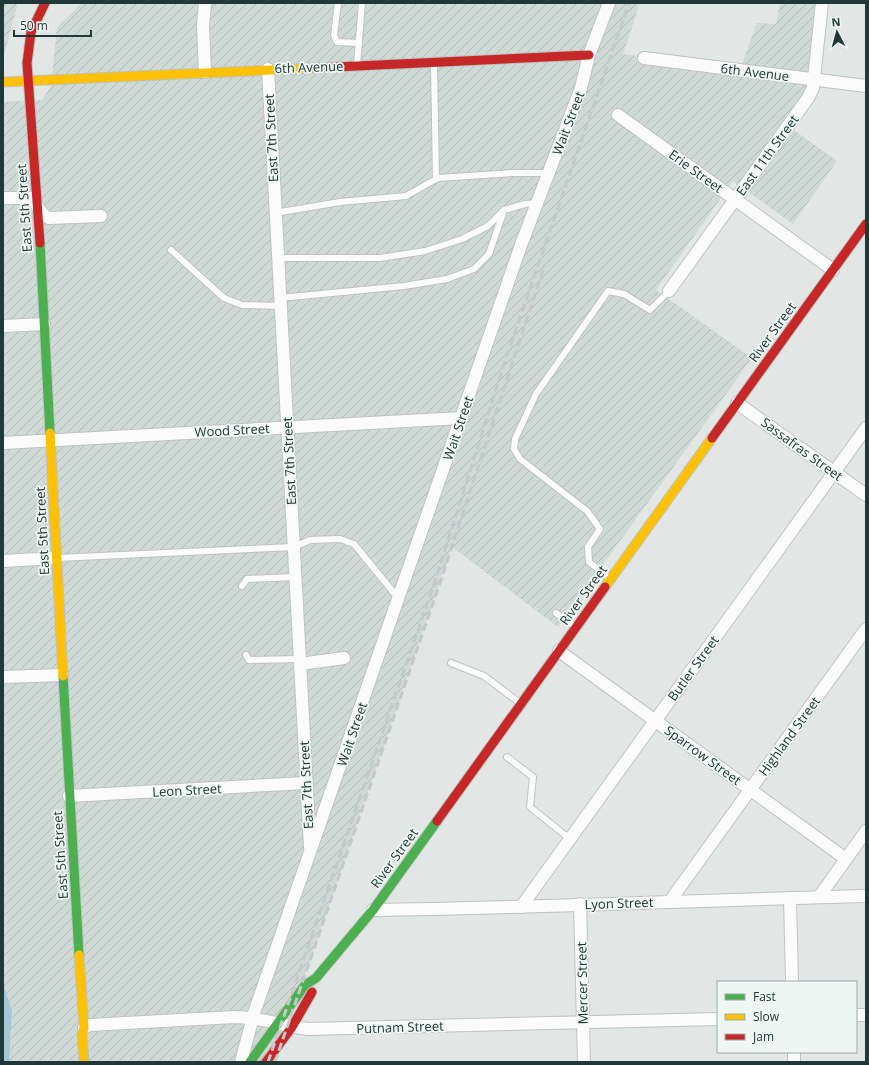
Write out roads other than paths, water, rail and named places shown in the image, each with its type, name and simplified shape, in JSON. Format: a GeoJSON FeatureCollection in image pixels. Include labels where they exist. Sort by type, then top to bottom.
{"type":"FeatureCollection","features":[{"type":"Feature","properties":{"kind":"street","name":"East 5th Street"},"geometry":{"type":"LineString","coordinates":[[45,3],[36,17],[29,36],[27,49],[28,81],[44,324],[62,675],[84,1028],[82,1035],[84,1062]]}},
{"type":"Feature","properties":{"kind":"street"},"geometry":{"type":"LineString","coordinates":[[205,3],[203,26],[205,72]]}},
{"type":"Feature","properties":{"kind":"street","name":"Wait Street"},"geometry":{"type":"LineString","coordinates":[[310,854],[538,203],[581,88],[589,55],[609,3]]}},
{"type":"Feature","properties":{"kind":"street","name":"East 11th Street"},"geometry":{"type":"LineString","coordinates":[[669,291],[808,98],[813,88],[822,3]]}},
{"type":"Feature","properties":{"kind":"street","name":"6th Avenue"},"geometry":{"type":"LineString","coordinates":[[3,82],[589,55]]}},
{"type":"Feature","properties":{"kind":"street","name":"6th Avenue"},"geometry":{"type":"LineString","coordinates":[[644,58],[866,86]]}},
{"type":"Feature","properties":{"kind":"street","name":"East 7th Street"},"geometry":{"type":"LineString","coordinates":[[268,69],[310,854]]}},
{"type":"Feature","properties":{"kind":"street","name":"Erie Street"},"geometry":{"type":"LineString","coordinates":[[618,115],[833,270]]}},
{"type":"Feature","properties":{"kind":"street"},"geometry":{"type":"LineString","coordinates":[[3,198],[31,198],[37,204],[42,214],[49,218],[101,216]]}},
{"type":"Feature","properties":{"kind":"street","name":"River Street"},"geometry":{"type":"LineString","coordinates":[[250,1062],[277,1022],[305,985],[316,978],[373,910],[866,224]]}},
{"type":"Feature","properties":{"kind":"street"},"geometry":{"type":"LineString","coordinates":[[3,326],[44,324]]}},
{"type":"Feature","properties":{"kind":"street","name":"Sassafras Street"},"geometry":{"type":"LineString","coordinates":[[737,403],[866,496]]}},
{"type":"Feature","properties":{"kind":"street","name":"Wood Street"},"geometry":{"type":"LineString","coordinates":[[3,443],[462,418]]}},
{"type":"Feature","properties":{"kind":"street","name":"Butler Street"},"geometry":{"type":"LineString","coordinates":[[521,908],[866,428]]}},
{"type":"Feature","properties":{"kind":"street"},"geometry":{"type":"LineString","coordinates":[[3,561],[56,558]]}},
{"type":"Feature","properties":{"kind":"street","name":"Highland Street"},"geometry":{"type":"LineString","coordinates":[[670,901],[866,629]]}},
{"type":"Feature","properties":{"kind":"street","name":"Sparrow Street"},"geometry":{"type":"LineString","coordinates":[[559,651],[846,858]]}},
{"type":"Feature","properties":{"kind":"street"},"geometry":{"type":"LineString","coordinates":[[299,662],[344,658]]}},
{"type":"Feature","properties":{"kind":"street"},"geometry":{"type":"LineString","coordinates":[[3,678],[62,675]]}},
{"type":"Feature","properties":{"kind":"street","name":"Leon Street"},"geometry":{"type":"LineString","coordinates":[[69,796],[306,784]]}},
{"type":"Feature","properties":{"kind":"street"},"geometry":{"type":"LineString","coordinates":[[819,897],[866,831]]}},
{"type":"Feature","properties":{"kind":"street"},"geometry":{"type":"LineString","coordinates":[[241,1062],[253,1017],[310,854]]}},
{"type":"Feature","properties":{"kind":"street","name":"Lyon Street"},"geometry":{"type":"LineString","coordinates":[[373,910],[521,908],[580,904],[866,896]]}},
{"type":"Feature","properties":{"kind":"street"},"geometry":{"type":"LineString","coordinates":[[790,898],[792,981]]}},
{"type":"Feature","properties":{"kind":"street","name":"Mercer Street"},"geometry":{"type":"LineString","coordinates":[[580,904],[584,1062]]}},
{"type":"Feature","properties":{"kind":"street","name":"River Street"},"geometry":{"type":"LineString","coordinates":[[266,1062],[292,1028],[314,990],[316,978]]}},
{"type":"Feature","properties":{"kind":"street","name":"Putnam Street"},"geometry":{"type":"LineString","coordinates":[[84,1028],[90,1025],[253,1017],[277,1022],[292,1028],[308,1030],[717,1018]]}},
{"type":"Feature","properties":{"kind":"lane"},"geometry":{"type":"LineString","coordinates":[[338,3],[334,35],[337,42],[358,42]]}},
{"type":"Feature","properties":{"kind":"lane"},"geometry":{"type":"LineString","coordinates":[[357,65],[362,3]]}},
{"type":"Feature","properties":{"kind":"lane"},"geometry":{"type":"LineString","coordinates":[[434,61],[436,93],[434,162],[436,179]]}},
{"type":"Feature","properties":{"kind":"lane"},"geometry":{"type":"LineString","coordinates":[[275,213],[340,202],[406,196],[436,179],[487,174],[549,173]]}},
{"type":"Feature","properties":{"kind":"lane"},"geometry":{"type":"LineString","coordinates":[[278,258],[380,258],[425,251],[462,239],[488,226],[504,210],[525,204],[538,203]]}},
{"type":"Feature","properties":{"kind":"lane"},"geometry":{"type":"LineString","coordinates":[[171,250],[224,298],[242,306],[280,302],[447,279],[474,269],[489,254],[504,210]]}},
{"type":"Feature","properties":{"kind":"lane"},"geometry":{"type":"LineString","coordinates":[[611,579],[589,562],[588,547],[600,529],[587,510],[520,460],[514,449],[515,439],[536,394],[608,291],[624,294],[650,310],[669,291]]}},
{"type":"Feature","properties":{"kind":"lane"},"geometry":{"type":"LineString","coordinates":[[56,558],[294,547],[310,540],[340,539],[354,544],[399,599]]}},
{"type":"Feature","properties":{"kind":"lane"},"geometry":{"type":"LineString","coordinates":[[242,586],[247,579],[295,577]]}},
{"type":"Feature","properties":{"kind":"lane"},"geometry":{"type":"LineString","coordinates":[[556,613],[576,628]]}},
{"type":"Feature","properties":{"kind":"lane"},"geometry":{"type":"LineString","coordinates":[[246,655],[249,660],[299,662]]}},
{"type":"Feature","properties":{"kind":"lane"},"geometry":{"type":"LineString","coordinates":[[451,663],[484,676],[521,703]]}},
{"type":"Feature","properties":{"kind":"lane"},"geometry":{"type":"LineString","coordinates":[[508,757],[533,777],[530,806],[570,838]]}},
{"type":"Feature","properties":{"kind":"water"},"geometry":{"type":"Polygon","coordinates":[[[3,983],[12,1011],[9,1062],[3,1062],[3,983]]]}},
{"type":"Feature","properties":{"kind":"railway"},"geometry":{"type":"LineString","coordinates":[[268,1062],[435,581],[507,355],[629,3]]}},
{"type":"Feature","properties":{"kind":"railway"},"geometry":{"type":"LineString","coordinates":[[275,1062],[440,583],[545,264]]}}]}
